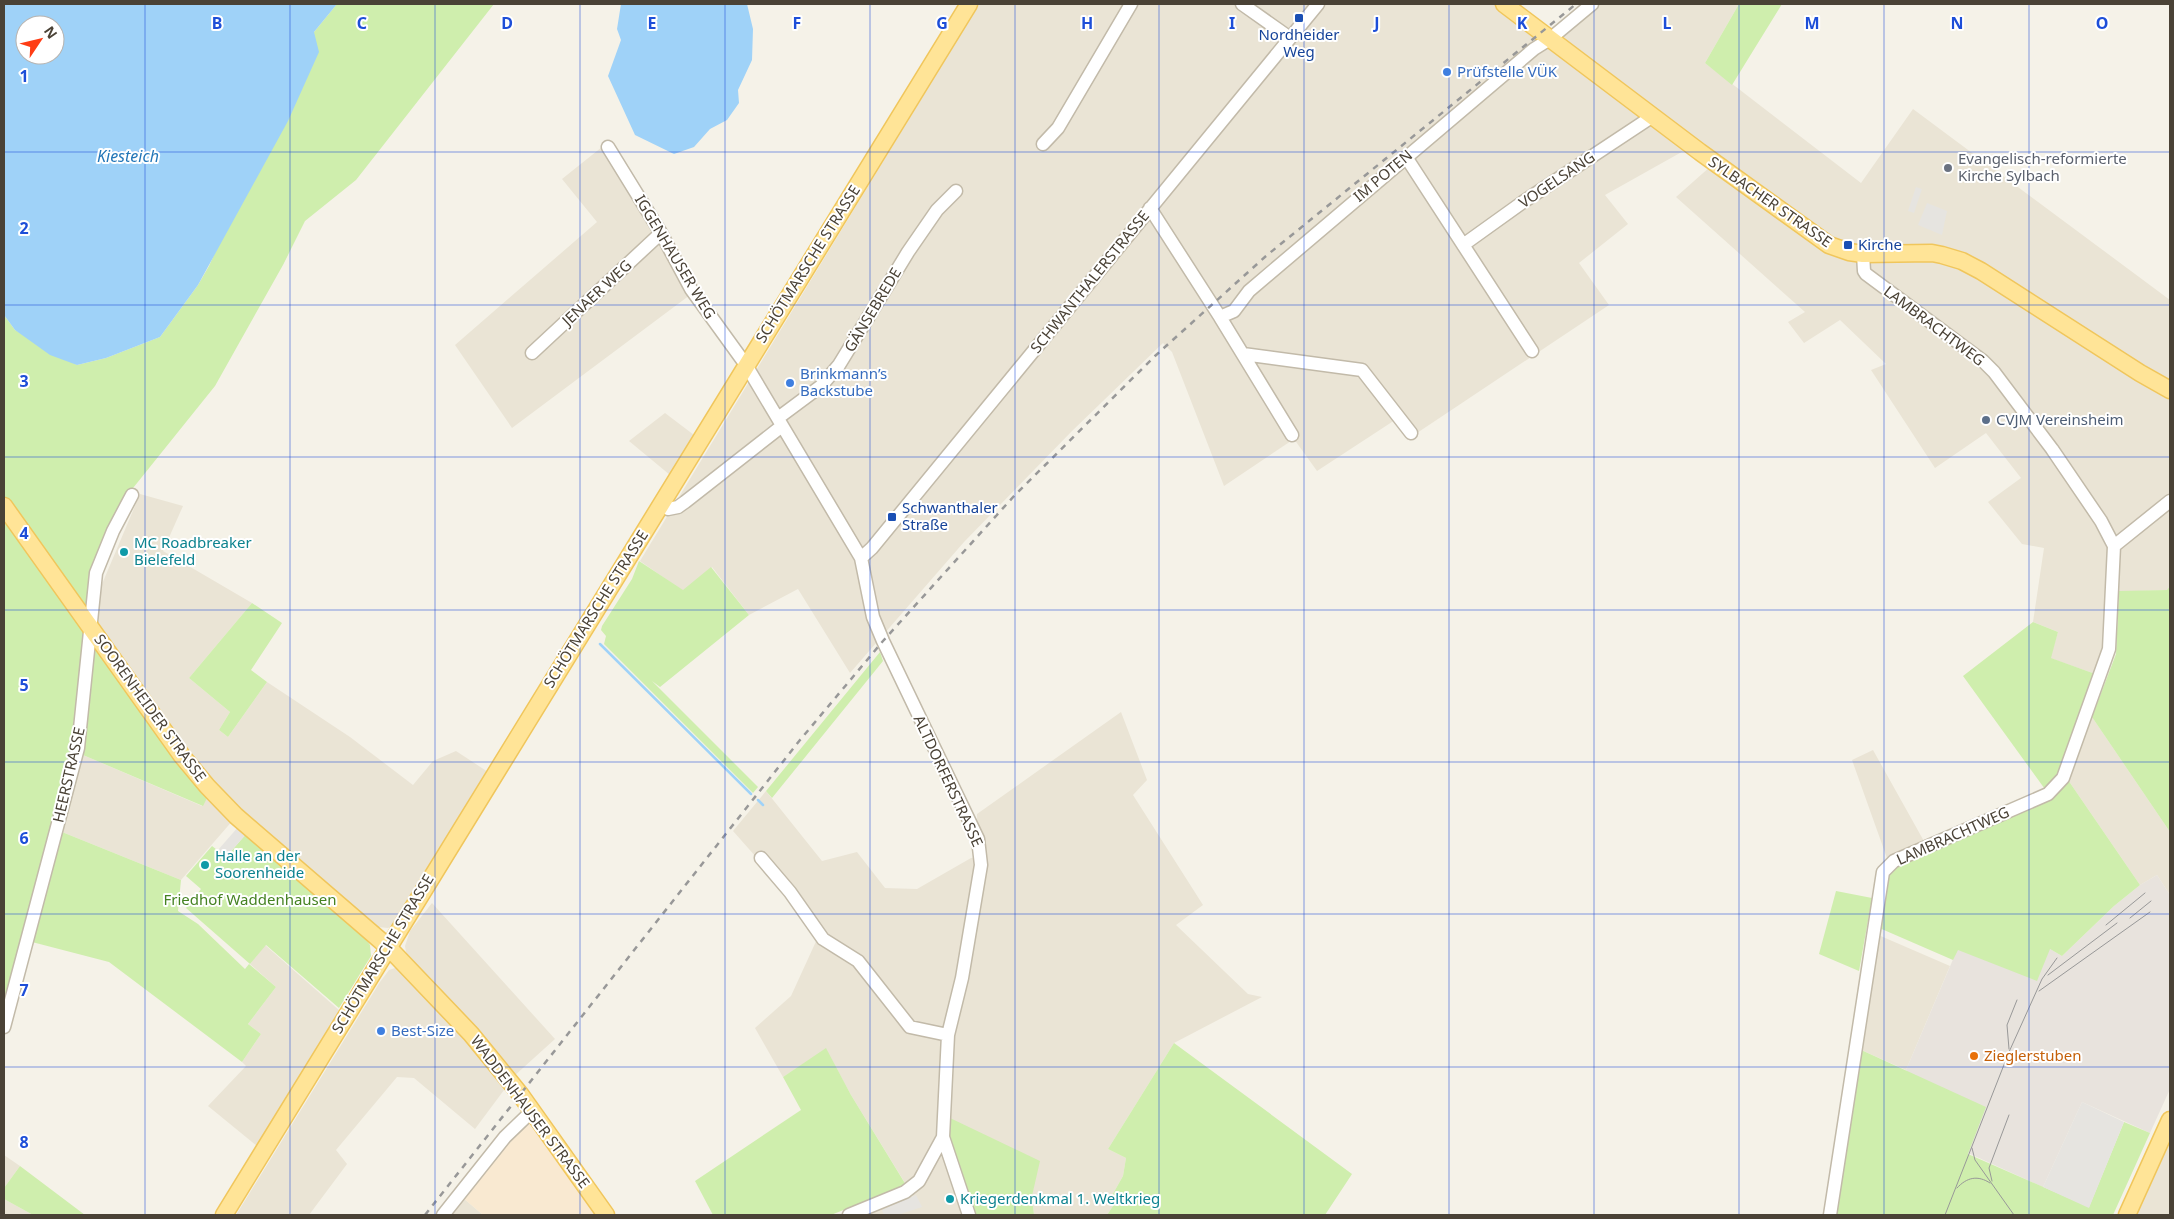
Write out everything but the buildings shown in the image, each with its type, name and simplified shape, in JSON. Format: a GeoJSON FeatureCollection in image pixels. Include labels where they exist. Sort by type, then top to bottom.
{"type":"FeatureCollection","features":[{"type":"Feature","properties":{"kind":"main road","name":"SCHÖTMARSCHE STRASSE"},"geometry":{"type":"LineString","coordinates":[[224,1215],[969,4]]}},
{"type":"Feature","properties":{"kind":"main road","name":"SYLBACHER STRASSE"},"geometry":{"type":"LineString","coordinates":[[1510,5],[1652,116],[1822,241],[1835,248],[1864,254],[1932,253],[1962,262],[1981,271],[2170,390]]}},
{"type":"Feature","properties":{"kind":"main road","name":"SOORENHEIDER STRASSE"},"geometry":{"type":"LineString","coordinates":[[4,506],[92,627],[182,756],[207,786],[254,833],[388,947]]}},
{"type":"Feature","properties":{"kind":"main road","name":"WADDENHAUSER STRASSE"},"geometry":{"type":"LineString","coordinates":[[388,947],[471,1034],[532,1111],[606,1215]]}},
{"type":"Feature","properties":{"kind":"main road"},"geometry":{"type":"LineString","coordinates":[[2127,1215],[2170,1120]]}},
{"type":"Feature","properties":{"kind":"street"},"geometry":{"type":"LineString","coordinates":[[1043,144],[1058,128],[1131,4]]}},
{"type":"Feature","properties":{"kind":"street"},"geometry":{"type":"LineString","coordinates":[[1242,4],[1290,38]]}},
{"type":"Feature","properties":{"kind":"street","name":"SCHWANTHALERSTRASSE"},"geometry":{"type":"LineString","coordinates":[[860,558],[872,548],[1318,4]]}},
{"type":"Feature","properties":{"kind":"street"},"geometry":{"type":"LineString","coordinates":[[1550,38],[1592,4]]}},
{"type":"Feature","properties":{"kind":"street","name":"IM POTEN"},"geometry":{"type":"LineString","coordinates":[[1220,317],[1234,311],[1250,290],[1534,49],[1550,38]]}},
{"type":"Feature","properties":{"kind":"street","name":"VOGELSANG"},"geometry":{"type":"LineString","coordinates":[[1463,245],[1522,202],[1652,116]]}},
{"type":"Feature","properties":{"kind":"street","name":"IGGENHAUSER WEG"},"geometry":{"type":"LineString","coordinates":[[608,147],[661,233],[691,289],[746,365]]}},
{"type":"Feature","properties":{"kind":"street"},"geometry":{"type":"LineString","coordinates":[[1406,157],[1532,351]]}},
{"type":"Feature","properties":{"kind":"street","name":"GÄNSEBREDE"},"geometry":{"type":"LineString","coordinates":[[668,509],[678,507],[685,502],[821,386],[839,365],[908,252],[937,210],[956,191]]}},
{"type":"Feature","properties":{"kind":"street"},"geometry":{"type":"LineString","coordinates":[[1150,208],[1292,434]]}},
{"type":"Feature","properties":{"kind":"street","name":"JENAER WEG"},"geometry":{"type":"LineString","coordinates":[[532,353],[661,233]]}},
{"type":"Feature","properties":{"kind":"street","name":"LAMBRACHTWEG"},"geometry":{"type":"LineString","coordinates":[[1830,1215],[1883,872],[1894,861],[2048,794],[2063,778],[2110,649],[2114,546],[2101,521],[2057,457],[1994,372],[1866,274],[1864,271],[1864,254]]}},
{"type":"Feature","properties":{"kind":"street"},"geometry":{"type":"LineString","coordinates":[[1243,354],[1362,370],[1411,432]]}},
{"type":"Feature","properties":{"kind":"street","name":"ALTDORFERSTRASSE"},"geometry":{"type":"LineString","coordinates":[[746,365],[860,558],[873,617],[978,839],[981,851],[981,865],[962,978],[948,1035],[943,1137],[918,1181],[905,1192],[849,1215]]}},
{"type":"Feature","properties":{"kind":"street","name":"HEERSTRASSE"},"geometry":{"type":"LineString","coordinates":[[4,1028],[78,748],[92,627],[96,573],[113,531],[132,495]]}},
{"type":"Feature","properties":{"kind":"street"},"geometry":{"type":"LineString","coordinates":[[2114,546],[2170,501]]}},
{"type":"Feature","properties":{"kind":"street"},"geometry":{"type":"LineString","coordinates":[[761,858],[790,892],[823,939],[858,961],[910,1027],[948,1035]]}},
{"type":"Feature","properties":{"kind":"street"},"geometry":{"type":"LineString","coordinates":[[443,1215],[504,1137],[532,1111]]}},
{"type":"Feature","properties":{"kind":"street"},"geometry":{"type":"LineString","coordinates":[[943,1137],[969,1215]]}},
{"type":"Feature","properties":{"kind":"shaded area"},"geometry":{"type":"Polygon","coordinates":[[[979,4],[1515,4],[1558,37],[1598,4],[1739,4],[1705,63],[1861,183],[1913,109],[2170,300],[2170,586],[2167,590],[2109,592],[2109,651],[2098,675],[2050,658],[2058,632],[2033,622],[2044,548],[2022,544],[1988,502],[2021,478],[1986,433],[1935,468],[1871,370],[1886,364],[1840,320],[1804,343],[1788,322],[1805,312],[1676,197],[1711,166],[1687,149],[1605,195],[1628,224],[1579,263],[1609,305],[1411,437],[1395,420],[1317,471],[1294,439],[1224,486],[1172,352],[1163,343],[1072,431],[964,542],[850,673],[798,589],[749,615],[712,567],[683,591],[640,561],[979,4]]]}},
{"type":"Feature","properties":{"kind":"shaded area"},"geometry":{"type":"Polygon","coordinates":[[[602,147],[648,220],[690,295],[512,428],[455,345],[597,222],[562,179],[602,147]]]}},
{"type":"Feature","properties":{"kind":"shaded area"},"geometry":{"type":"Polygon","coordinates":[[[1916,187],[1922,189],[1914,213],[1908,211],[1916,187]]]}},
{"type":"Feature","properties":{"kind":"shaded area"},"geometry":{"type":"Polygon","coordinates":[[[1927,203],[1947,211],[1942,235],[1918,225],[1927,203]]]}},
{"type":"Feature","properties":{"kind":"shaded area"},"geometry":{"type":"Polygon","coordinates":[[[665,413],[694,435],[670,475],[629,441],[665,413]]]}},
{"type":"Feature","properties":{"kind":"shaded area"},"geometry":{"type":"Polygon","coordinates":[[[140,494],[183,506],[163,551],[252,603],[189,678],[230,712],[219,730],[228,737],[267,682],[350,737],[413,785],[433,761],[456,751],[488,772],[394,925],[388,928],[378,927],[366,919],[236,808],[211,783],[96,621],[97,596],[140,494]]]}},
{"type":"Feature","properties":{"kind":"shaded area"},"geometry":{"type":"Polygon","coordinates":[[[1121,712],[1147,780],[1133,795],[1203,905],[1176,925],[1248,994],[1262,997],[1174,1043],[1108,1149],[1126,1158],[1123,1176],[1110,1199],[1115,1203],[1107,1215],[1034,1215],[1032,1196],[1034,1183],[939,1114],[964,1215],[864,1215],[913,1196],[851,1095],[826,1049],[783,1077],[755,1028],[791,996],[818,937],[789,894],[733,831],[766,791],[822,861],[857,852],[885,888],[917,889],[971,858],[978,857],[977,814],[1121,712]]]}},
{"type":"Feature","properties":{"kind":"shaded area"},"geometry":{"type":"Polygon","coordinates":[[[2090,714],[2170,832],[2170,895],[2157,875],[2140,885],[2066,777],[2090,714]]]}},
{"type":"Feature","properties":{"kind":"shaded area"},"geometry":{"type":"Polygon","coordinates":[[[1873,750],[1925,843],[1888,861],[1852,760],[1873,750]]]}},
{"type":"Feature","properties":{"kind":"shaded area"},"geometry":{"type":"Polygon","coordinates":[[[83,755],[202,806],[208,796],[234,819],[181,880],[62,832],[83,755]]]}},
{"type":"Feature","properties":{"kind":"shaded area"},"geometry":{"type":"Polygon","coordinates":[[[239,826],[247,833],[226,857],[218,850],[239,826]]]}},
{"type":"Feature","properties":{"kind":"shaded area"},"geometry":{"type":"Polygon","coordinates":[[[2157,875],[2170,895],[2170,1089],[2150,1133],[2082,1102],[2043,1187],[1968,1153],[1906,1070],[1957,950],[2050,949],[2062,956],[2114,906],[2140,885],[2157,875]]]}},
{"type":"Feature","properties":{"kind":"shaded area"},"geometry":{"type":"Polygon","coordinates":[[[432,903],[555,1039],[513,1077],[406,952],[405,946],[410,931],[432,903]]]}},
{"type":"Feature","properties":{"kind":"shaded area"},"geometry":{"type":"Polygon","coordinates":[[[1876,934],[1950,966],[1906,1070],[1859,1049],[1876,934]]]}},
{"type":"Feature","properties":{"kind":"shaded area"},"geometry":{"type":"Polygon","coordinates":[[[265,945],[340,1011],[257,1146],[208,1106],[246,1066],[242,1062],[261,1034],[248,1024],[276,987],[250,964],[265,945]]]}},
{"type":"Feature","properties":{"kind":"shaded area"},"geometry":{"type":"Polygon","coordinates":[[[395,968],[404,971],[507,1086],[475,1129],[414,1078],[397,1077],[336,1150],[347,1164],[309,1215],[236,1215],[380,982],[389,970],[395,968]]]}},
{"type":"Feature","properties":{"kind":"shaded area"},"geometry":{"type":"Polygon","coordinates":[[[2082,1102],[2124,1122],[2089,1208],[2043,1187],[2082,1102]]]}},
{"type":"Feature","properties":{"kind":"shaded area"},"geometry":{"type":"Polygon","coordinates":[[[531,1114],[601,1215],[483,1215],[462,1197],[531,1114]]]}},
{"type":"Feature","properties":{"kind":"shaded area"},"geometry":{"type":"Polygon","coordinates":[[[2170,1133],[2170,1215],[2131,1215],[2170,1133]]]}},
{"type":"Feature","properties":{"kind":"shaded area"},"geometry":{"type":"Polygon","coordinates":[[[4,1155],[20,1166],[4,1188],[4,1155]]]}},
{"type":"Feature","properties":{"kind":"shaded area"},"geometry":{"type":"Polygon","coordinates":[[[916,1195],[922,1207],[898,1215],[884,1215],[882,1210],[916,1195]]]}},
{"type":"Feature","properties":{"kind":"shaded area"},"geometry":{"type":"Polygon","coordinates":[[[462,1197],[483,1215],[447,1215],[462,1197]]]}},
{"type":"Feature","properties":{"kind":"shaded area"},"geometry":{"type":"Polygon","coordinates":[[[4,1199],[33,1215],[4,1215],[4,1199]]]}},
{"type":"Feature","properties":{"kind":"green space"},"geometry":{"type":"Polygon","coordinates":[[[337,4],[494,4],[356,180],[305,221],[283,265],[215,386],[121,503],[89,616],[4,496],[4,315],[15,330],[77,365],[106,358],[160,337],[198,285],[209,266],[314,32],[337,4]]]}},
{"type":"Feature","properties":{"kind":"green space"},"geometry":{"type":"Polygon","coordinates":[[[1739,4],[1782,4],[1732,85],[1705,63],[1739,4]]]}},
{"type":"Feature","properties":{"kind":"green space"},"geometry":{"type":"Polygon","coordinates":[[[4,517],[87,627],[72,748],[4,1005],[4,517]]]}},
{"type":"Feature","properties":{"kind":"green space"},"geometry":{"type":"Polygon","coordinates":[[[639,561],[683,590],[711,567],[749,615],[660,687],[652,681],[758,787],[753,793],[604,644],[606,636],[601,630],[602,626],[632,579],[639,561]]]}},
{"type":"Feature","properties":{"kind":"green space"},"geometry":{"type":"Polygon","coordinates":[[[2170,586],[2170,832],[2092,717],[2116,654],[2119,591],[2167,590],[2170,586]]]}},
{"type":"Feature","properties":{"kind":"green space"},"geometry":{"type":"Polygon","coordinates":[[[252,603],[282,623],[251,670],[267,682],[228,737],[219,730],[230,712],[189,678],[252,603]]]}},
{"type":"Feature","properties":{"kind":"green space"},"geometry":{"type":"Polygon","coordinates":[[[2033,622],[2058,632],[2051,658],[2098,675],[2064,769],[2047,792],[1963,676],[2033,622]]]}},
{"type":"Feature","properties":{"kind":"green space"},"geometry":{"type":"Polygon","coordinates":[[[95,641],[208,796],[203,806],[83,755],[95,641]]]}},
{"type":"Feature","properties":{"kind":"green space"},"geometry":{"type":"Polygon","coordinates":[[[880,652],[883,661],[772,798],[766,791],[880,652]]]}},
{"type":"Feature","properties":{"kind":"green space"},"geometry":{"type":"Polygon","coordinates":[[[2066,777],[2140,885],[2114,906],[2062,956],[2050,949],[2037,981],[1958,950],[1953,960],[1877,927],[1885,874],[1895,865],[2050,795],[2066,777]]]}},
{"type":"Feature","properties":{"kind":"green space"},"geometry":{"type":"Polygon","coordinates":[[[62,832],[181,880],[178,911],[198,924],[245,969],[249,964],[276,987],[248,1024],[261,1034],[242,1062],[109,962],[32,942],[62,832]]]}},
{"type":"Feature","properties":{"kind":"green space","name":"Friedhof Waddenhausen"},"geometry":{"type":"Polygon","coordinates":[[[247,833],[358,928],[370,945],[371,956],[339,1008],[266,945],[250,964],[186,908],[201,889],[186,876],[212,846],[226,857],[247,833]]]}},
{"type":"Feature","properties":{"kind":"green space"},"geometry":{"type":"Polygon","coordinates":[[[1836,891],[1872,898],[1859,971],[1819,954],[1836,891]]]}},
{"type":"Feature","properties":{"kind":"green space"},"geometry":{"type":"Polygon","coordinates":[[[1174,1043],[1352,1174],[1325,1215],[1107,1215],[1115,1203],[1110,1199],[1123,1176],[1126,1158],[1108,1149],[1174,1043]]]}},
{"type":"Feature","properties":{"kind":"green space"},"geometry":{"type":"Polygon","coordinates":[[[826,1048],[851,1095],[906,1185],[831,1215],[713,1215],[695,1181],[801,1110],[783,1077],[826,1048]]]}},
{"type":"Feature","properties":{"kind":"green space"},"geometry":{"type":"Polygon","coordinates":[[[1859,1049],[1986,1107],[1968,1154],[2089,1207],[2124,1122],[2150,1133],[2113,1215],[1836,1214],[1859,1049]]]}},
{"type":"Feature","properties":{"kind":"green space"},"geometry":{"type":"Polygon","coordinates":[[[950,1118],[1040,1161],[1032,1196],[1034,1215],[974,1215],[948,1131],[950,1118]]]}},
{"type":"Feature","properties":{"kind":"green space"},"geometry":{"type":"Polygon","coordinates":[[[20,1166],[85,1215],[33,1215],[4,1199],[4,1188],[20,1166]]]}},
{"type":"Feature","properties":{"kind":"water","name":"Kiesteich"},"geometry":{"type":"Polygon","coordinates":[[[4,4],[337,4],[314,32],[319,52],[288,121],[198,285],[160,337],[106,358],[77,365],[50,355],[15,330],[4,315],[4,4]]]}},
{"type":"Feature","properties":{"kind":"water"},"geometry":{"type":"Polygon","coordinates":[[[621,4],[747,4],[753,29],[752,60],[738,90],[739,103],[727,120],[710,129],[694,147],[674,154],[635,135],[608,76],[621,40],[617,29],[621,4]]]}},
{"type":"Feature","properties":{"kind":"waterway"},"geometry":{"type":"LineString","coordinates":[[600,644],[751,794]]}},
{"type":"Feature","properties":{"kind":"waterway"},"geometry":{"type":"LineString","coordinates":[[758,800],[763,805]]}},
{"type":"Feature","properties":{"kind":"tram line"},"geometry":{"type":"LineString","coordinates":[[2106,925],[2145,893]]}},
{"type":"Feature","properties":{"kind":"tram line"},"geometry":{"type":"LineString","coordinates":[[2130,918],[2151,901]]}},
{"type":"Feature","properties":{"kind":"tram line"},"geometry":{"type":"LineString","coordinates":[[2039,991],[2150,912]]}},
{"type":"Feature","properties":{"kind":"tram line"},"geometry":{"type":"LineString","coordinates":[[2048,975],[2117,923]]}},
{"type":"Feature","properties":{"kind":"tram line"},"geometry":{"type":"LineString","coordinates":[[1945,1215],[2009,1052],[2042,979],[2057,958]]}},
{"type":"Feature","properties":{"kind":"tram line"},"geometry":{"type":"LineString","coordinates":[[2009,1049],[2007,1025],[2017,1000]]}},
{"type":"Feature","properties":{"kind":"tram line"},"geometry":{"type":"LineString","coordinates":[[1992,1181],[1989,1168],[2009,1115]]}},
{"type":"Feature","properties":{"kind":"tram line"},"geometry":{"type":"LineString","coordinates":[[1972,1148],[1975,1160],[2014,1215]]}},
{"type":"Feature","properties":{"kind":"tram line"},"geometry":{"type":"LineString","coordinates":[[1957,1188],[1965,1181],[1973,1178],[1986,1180],[1990,1183]]}},
{"type":"Feature","properties":{"kind":"railway"},"geometry":{"type":"LineString","coordinates":[[425,1215],[800,740],[883,641],[1014,496],[1155,356],[1266,256],[1576,4]]}},
{"type":"Feature","properties":{"kind":"place","name":"Nordheider Weg"},"geometry":{"type":"Point","coordinates":[1299,18]}},
{"type":"Feature","properties":{"kind":"place","name":"Prüfstelle VÜK"},"geometry":{"type":"Point","coordinates":[1447,72]}},
{"type":"Feature","properties":{"kind":"place","name":"Evangelisch-reformierte Kirche Sylbach"},"geometry":{"type":"Point","coordinates":[1948,168]}},
{"type":"Feature","properties":{"kind":"place","name":"Kirche"},"geometry":{"type":"Point","coordinates":[1848,245]}},
{"type":"Feature","properties":{"kind":"place","name":"Brinkmann’s Backstube"},"geometry":{"type":"Point","coordinates":[790,383]}},
{"type":"Feature","properties":{"kind":"place","name":"CVJM Vereinsheim"},"geometry":{"type":"Point","coordinates":[1986,420]}},
{"type":"Feature","properties":{"kind":"place","name":"Schwanthaler Straße"},"geometry":{"type":"Point","coordinates":[892,517]}},
{"type":"Feature","properties":{"kind":"place","name":"MC Roadbreaker Bielefeld"},"geometry":{"type":"Point","coordinates":[124,552]}},
{"type":"Feature","properties":{"kind":"place","name":"Halle an der Soorenheide"},"geometry":{"type":"Point","coordinates":[205,865]}},
{"type":"Feature","properties":{"kind":"place","name":"Best-Size"},"geometry":{"type":"Point","coordinates":[381,1031]}},
{"type":"Feature","properties":{"kind":"place","name":"Zieglerstuben"},"geometry":{"type":"Point","coordinates":[1974,1056]}},
{"type":"Feature","properties":{"kind":"place","name":"Kriegerdenkmal 1. Weltkrieg"},"geometry":{"type":"Point","coordinates":[950,1199]}}]}
